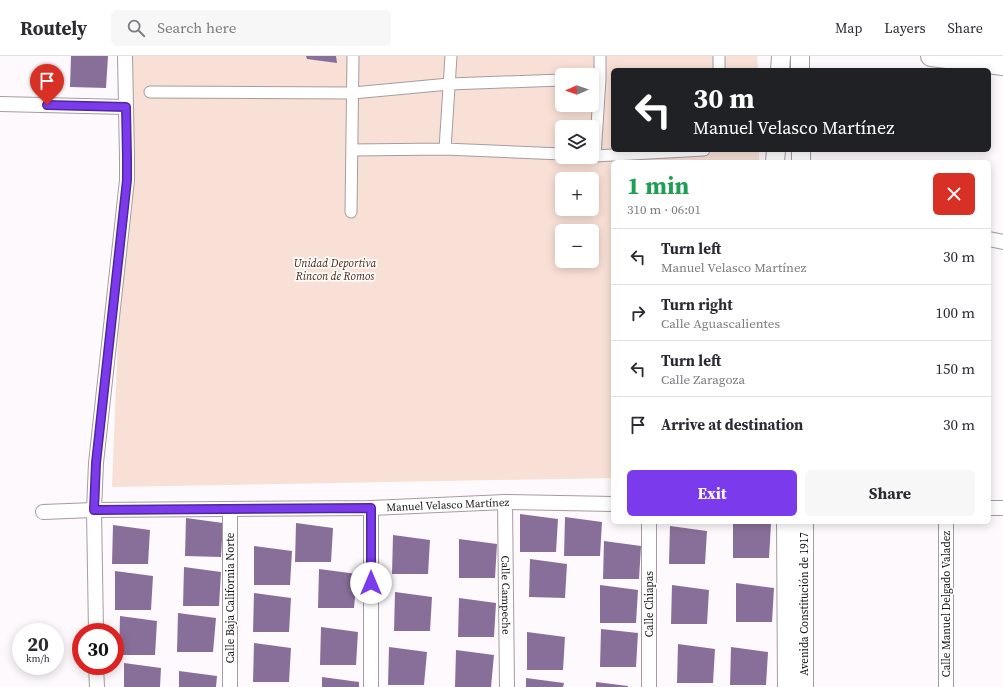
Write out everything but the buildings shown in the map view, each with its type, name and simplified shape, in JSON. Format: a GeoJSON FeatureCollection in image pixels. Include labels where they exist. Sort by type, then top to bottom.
{"type":"FeatureCollection","features":[{"type":"Feature","properties":{"kind":"main road"},"geometry":{"type":"LineString","coordinates":[[932,56],[1003,65]]}},
{"type":"Feature","properties":{"kind":"street"},"geometry":{"type":"LineString","coordinates":[[96,623],[94,510],[96,463],[127,180],[125,56]]}},
{"type":"Feature","properties":{"kind":"street"},"geometry":{"type":"LineString","coordinates":[[351,212],[353,56]]}},
{"type":"Feature","properties":{"kind":"street"},"geometry":{"type":"LineString","coordinates":[[445,149],[451,56]]}},
{"type":"Feature","properties":{"kind":"street"},"geometry":{"type":"LineString","coordinates":[[598,68],[600,56]]}},
{"type":"Feature","properties":{"kind":"street"},"geometry":{"type":"LineString","coordinates":[[719,56],[719,68]]}},
{"type":"Feature","properties":{"kind":"street"},"geometry":{"type":"LineString","coordinates":[[780,56],[780,68]]}},
{"type":"Feature","properties":{"kind":"street"},"geometry":{"type":"LineString","coordinates":[[800,56],[800,68]]}},
{"type":"Feature","properties":{"kind":"street"},"geometry":{"type":"LineString","coordinates":[[150,92],[353,93],[449,84],[555,80]]}},
{"type":"Feature","properties":{"kind":"street"},"geometry":{"type":"LineString","coordinates":[[0,104],[126,107]]}},
{"type":"Feature","properties":{"kind":"street"},"geometry":{"type":"LineString","coordinates":[[352,150],[445,149],[555,154]]}},
{"type":"Feature","properties":{"kind":"street"},"geometry":{"type":"LineString","coordinates":[[599,156],[667,152]]}},
{"type":"Feature","properties":{"kind":"street"},"geometry":{"type":"LineString","coordinates":[[991,239],[1003,242]]}},
{"type":"Feature","properties":{"kind":"street","name":"Manuel Velasco Martínez"},"geometry":{"type":"LineString","coordinates":[[43,512],[94,510],[371,508],[505,502],[611,504]]}},
{"type":"Feature","properties":{"kind":"street","name":"Calle Campeche"},"geometry":{"type":"LineString","coordinates":[[505,502],[507,687]]}},
{"type":"Feature","properties":{"kind":"street"},"geometry":{"type":"LineString","coordinates":[[371,508],[371,687]]}},
{"type":"Feature","properties":{"kind":"street"},"geometry":{"type":"LineString","coordinates":[[991,508],[1003,508]]}},
{"type":"Feature","properties":{"kind":"street","name":"Calle Baja California Norte"},"geometry":{"type":"LineString","coordinates":[[230,509],[230,687]]}},
{"type":"Feature","properties":{"kind":"street","name":"Calle Chiapas"},"geometry":{"type":"LineString","coordinates":[[649,524],[649,687]]}},
{"type":"Feature","properties":{"kind":"street","name":"Avenida Constitución de 1917"},"geometry":{"type":"LineString","coordinates":[[786,524],[786,687]]}},
{"type":"Feature","properties":{"kind":"street","name":"Avenida Constitución de 1917"},"geometry":{"type":"LineString","coordinates":[[804,524],[804,687]]}},
{"type":"Feature","properties":{"kind":"street","name":"Calle Manuel Delgado Valadez"},"geometry":{"type":"LineString","coordinates":[[946,524],[946,687]]}},
{"type":"Feature","properties":{"kind":"street"},"geometry":{"type":"LineString","coordinates":[[96,675],[97,687]]}},
{"type":"Feature","properties":{"kind":"green space","name":"Unidad Deportiva Rincon de Romos"},"geometry":{"type":"Polygon","coordinates":[[[129,56],[757,56],[758,68],[611,68],[611,152],[759,152],[759,160],[611,160],[611,478],[112,487],[129,56]]]}},
{"type":"Feature","properties":{"kind":"route"},"geometry":{"type":"LineString","coordinates":[[47,105],[126,107],[127,180],[96,463],[94,510],[371,508],[371,583]]}}]}
